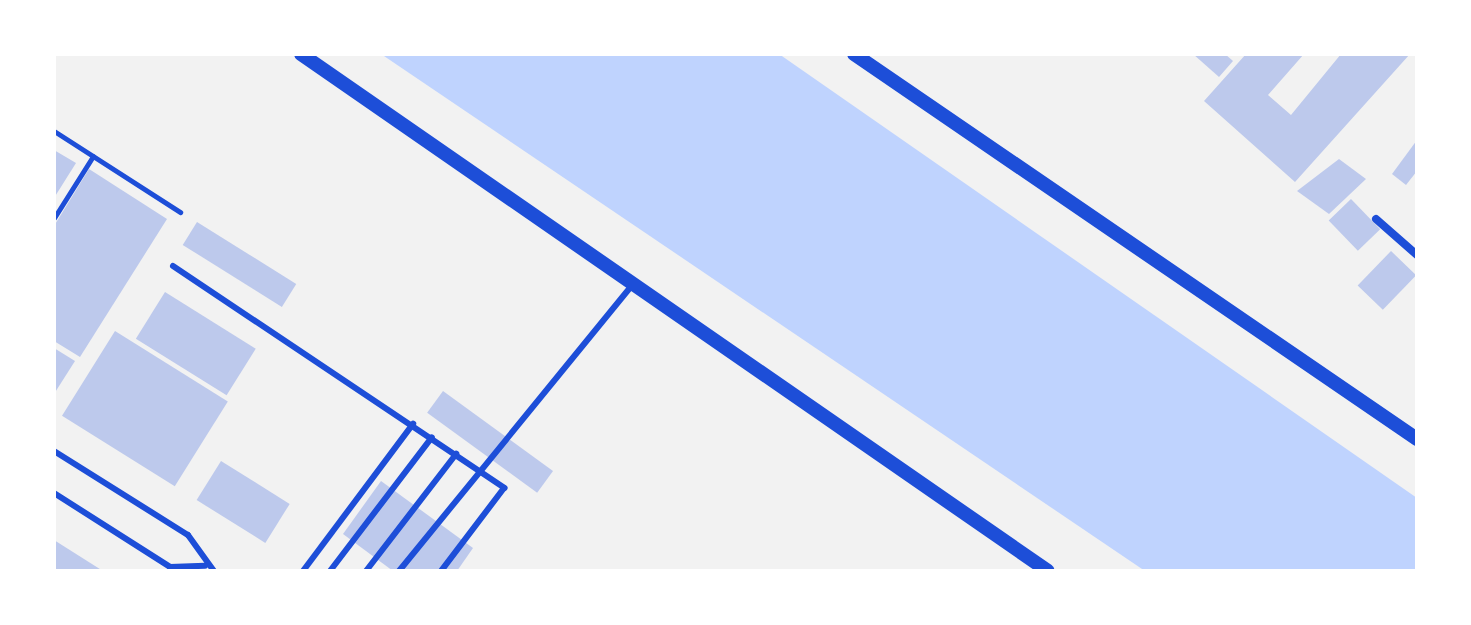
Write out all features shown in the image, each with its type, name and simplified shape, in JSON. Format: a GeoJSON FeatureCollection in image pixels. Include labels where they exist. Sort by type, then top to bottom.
{"type":"FeatureCollection","features":[{"type":"Feature","properties":{"kind":"street"},"geometry":{"type":"LineString","coordinates":[[301,54],[1048,571]]}},
{"type":"Feature","properties":{"kind":"street"},"geometry":{"type":"LineString","coordinates":[[854,54],[1417,439]]}},
{"type":"Feature","properties":{"kind":"street"},"geometry":{"type":"LineString","coordinates":[[1376,219],[1417,255]]}},
{"type":"Feature","properties":{"kind":"lane"},"geometry":{"type":"LineString","coordinates":[[173,266],[413,424],[504,488],[441,571]]}},
{"type":"Feature","properties":{"kind":"lane"},"geometry":{"type":"LineString","coordinates":[[399,571],[476,469],[633,284]]}},
{"type":"Feature","properties":{"kind":"lane"},"geometry":{"type":"LineString","coordinates":[[303,571],[413,424]]}},
{"type":"Feature","properties":{"kind":"lane"},"geometry":{"type":"LineString","coordinates":[[330,571],[432,437]]}},
{"type":"Feature","properties":{"kind":"lane"},"geometry":{"type":"LineString","coordinates":[[54,451],[188,535],[205,566]]}},
{"type":"Feature","properties":{"kind":"lane"},"geometry":{"type":"LineString","coordinates":[[366,571],[456,454]]}},
{"type":"Feature","properties":{"kind":"lane"},"geometry":{"type":"LineString","coordinates":[[54,493],[170,567],[205,566],[214,571]]}},
{"type":"Feature","properties":{"kind":"path"},"geometry":{"type":"LineString","coordinates":[[54,131],[180,212]]}},
{"type":"Feature","properties":{"kind":"path"},"geometry":{"type":"LineString","coordinates":[[54,218],[93,156]]}},
{"type":"Feature","properties":{"kind":"water"},"geometry":{"type":"Polygon","coordinates":[[[381,54],[779,54],[1417,498],[1417,571],[1145,571],[381,54]]]}},
{"type":"Feature","properties":{"kind":"building"},"geometry":{"type":"Polygon","coordinates":[[[1193,54],[1225,54],[1233,61],[1219,77],[1193,54]]]}},
{"type":"Feature","properties":{"kind":"building"},"geometry":{"type":"Polygon","coordinates":[[[1246,54],[1304,54],[1268,95],[1291,115],[1341,54],[1410,54],[1295,182],[1204,101],[1246,54]]]}},
{"type":"Feature","properties":{"kind":"building"},"geometry":{"type":"Polygon","coordinates":[[[1417,140],[1417,171],[1406,185],[1392,174],[1417,140]]]}},
{"type":"Feature","properties":{"kind":"building"},"geometry":{"type":"Polygon","coordinates":[[[54,150],[76,163],[54,198],[54,150]]]}},
{"type":"Feature","properties":{"kind":"building"},"geometry":{"type":"Polygon","coordinates":[[[1339,159],[1366,179],[1329,214],[1297,191],[1339,159]]]}},
{"type":"Feature","properties":{"kind":"building"},"geometry":{"type":"Polygon","coordinates":[[[89,169],[167,219],[80,357],[54,341],[54,226],[89,169]]]}},
{"type":"Feature","properties":{"kind":"building"},"geometry":{"type":"Polygon","coordinates":[[[1351,199],[1380,229],[1358,251],[1329,221],[1351,199]]]}},
{"type":"Feature","properties":{"kind":"building"},"geometry":{"type":"Polygon","coordinates":[[[197,222],[296,284],[282,307],[183,245],[197,222]]]}},
{"type":"Feature","properties":{"kind":"building"},"geometry":{"type":"Polygon","coordinates":[[[1391,251],[1416,275],[1383,310],[1358,286],[1391,251]]]}},
{"type":"Feature","properties":{"kind":"building"},"geometry":{"type":"Polygon","coordinates":[[[165,292],[256,349],[227,395],[136,339],[165,292]]]}},
{"type":"Feature","properties":{"kind":"building"},"geometry":{"type":"Polygon","coordinates":[[[115,331],[228,401],[175,486],[62,416],[115,331]]]}},
{"type":"Feature","properties":{"kind":"building"},"geometry":{"type":"Polygon","coordinates":[[[54,348],[75,361],[54,394],[54,348]]]}},
{"type":"Feature","properties":{"kind":"building"},"geometry":{"type":"Polygon","coordinates":[[[443,391],[553,471],[537,493],[427,413],[443,391]]]}},
{"type":"Feature","properties":{"kind":"building"},"geometry":{"type":"Polygon","coordinates":[[[221,461],[290,504],[265,543],[197,500],[221,461]]]}},
{"type":"Feature","properties":{"kind":"building"},"geometry":{"type":"Polygon","coordinates":[[[381,481],[473,548],[457,571],[393,571],[343,534],[381,481]]]}},
{"type":"Feature","properties":{"kind":"building"},"geometry":{"type":"Polygon","coordinates":[[[54,540],[103,571],[54,571],[54,540]]]}}]}
